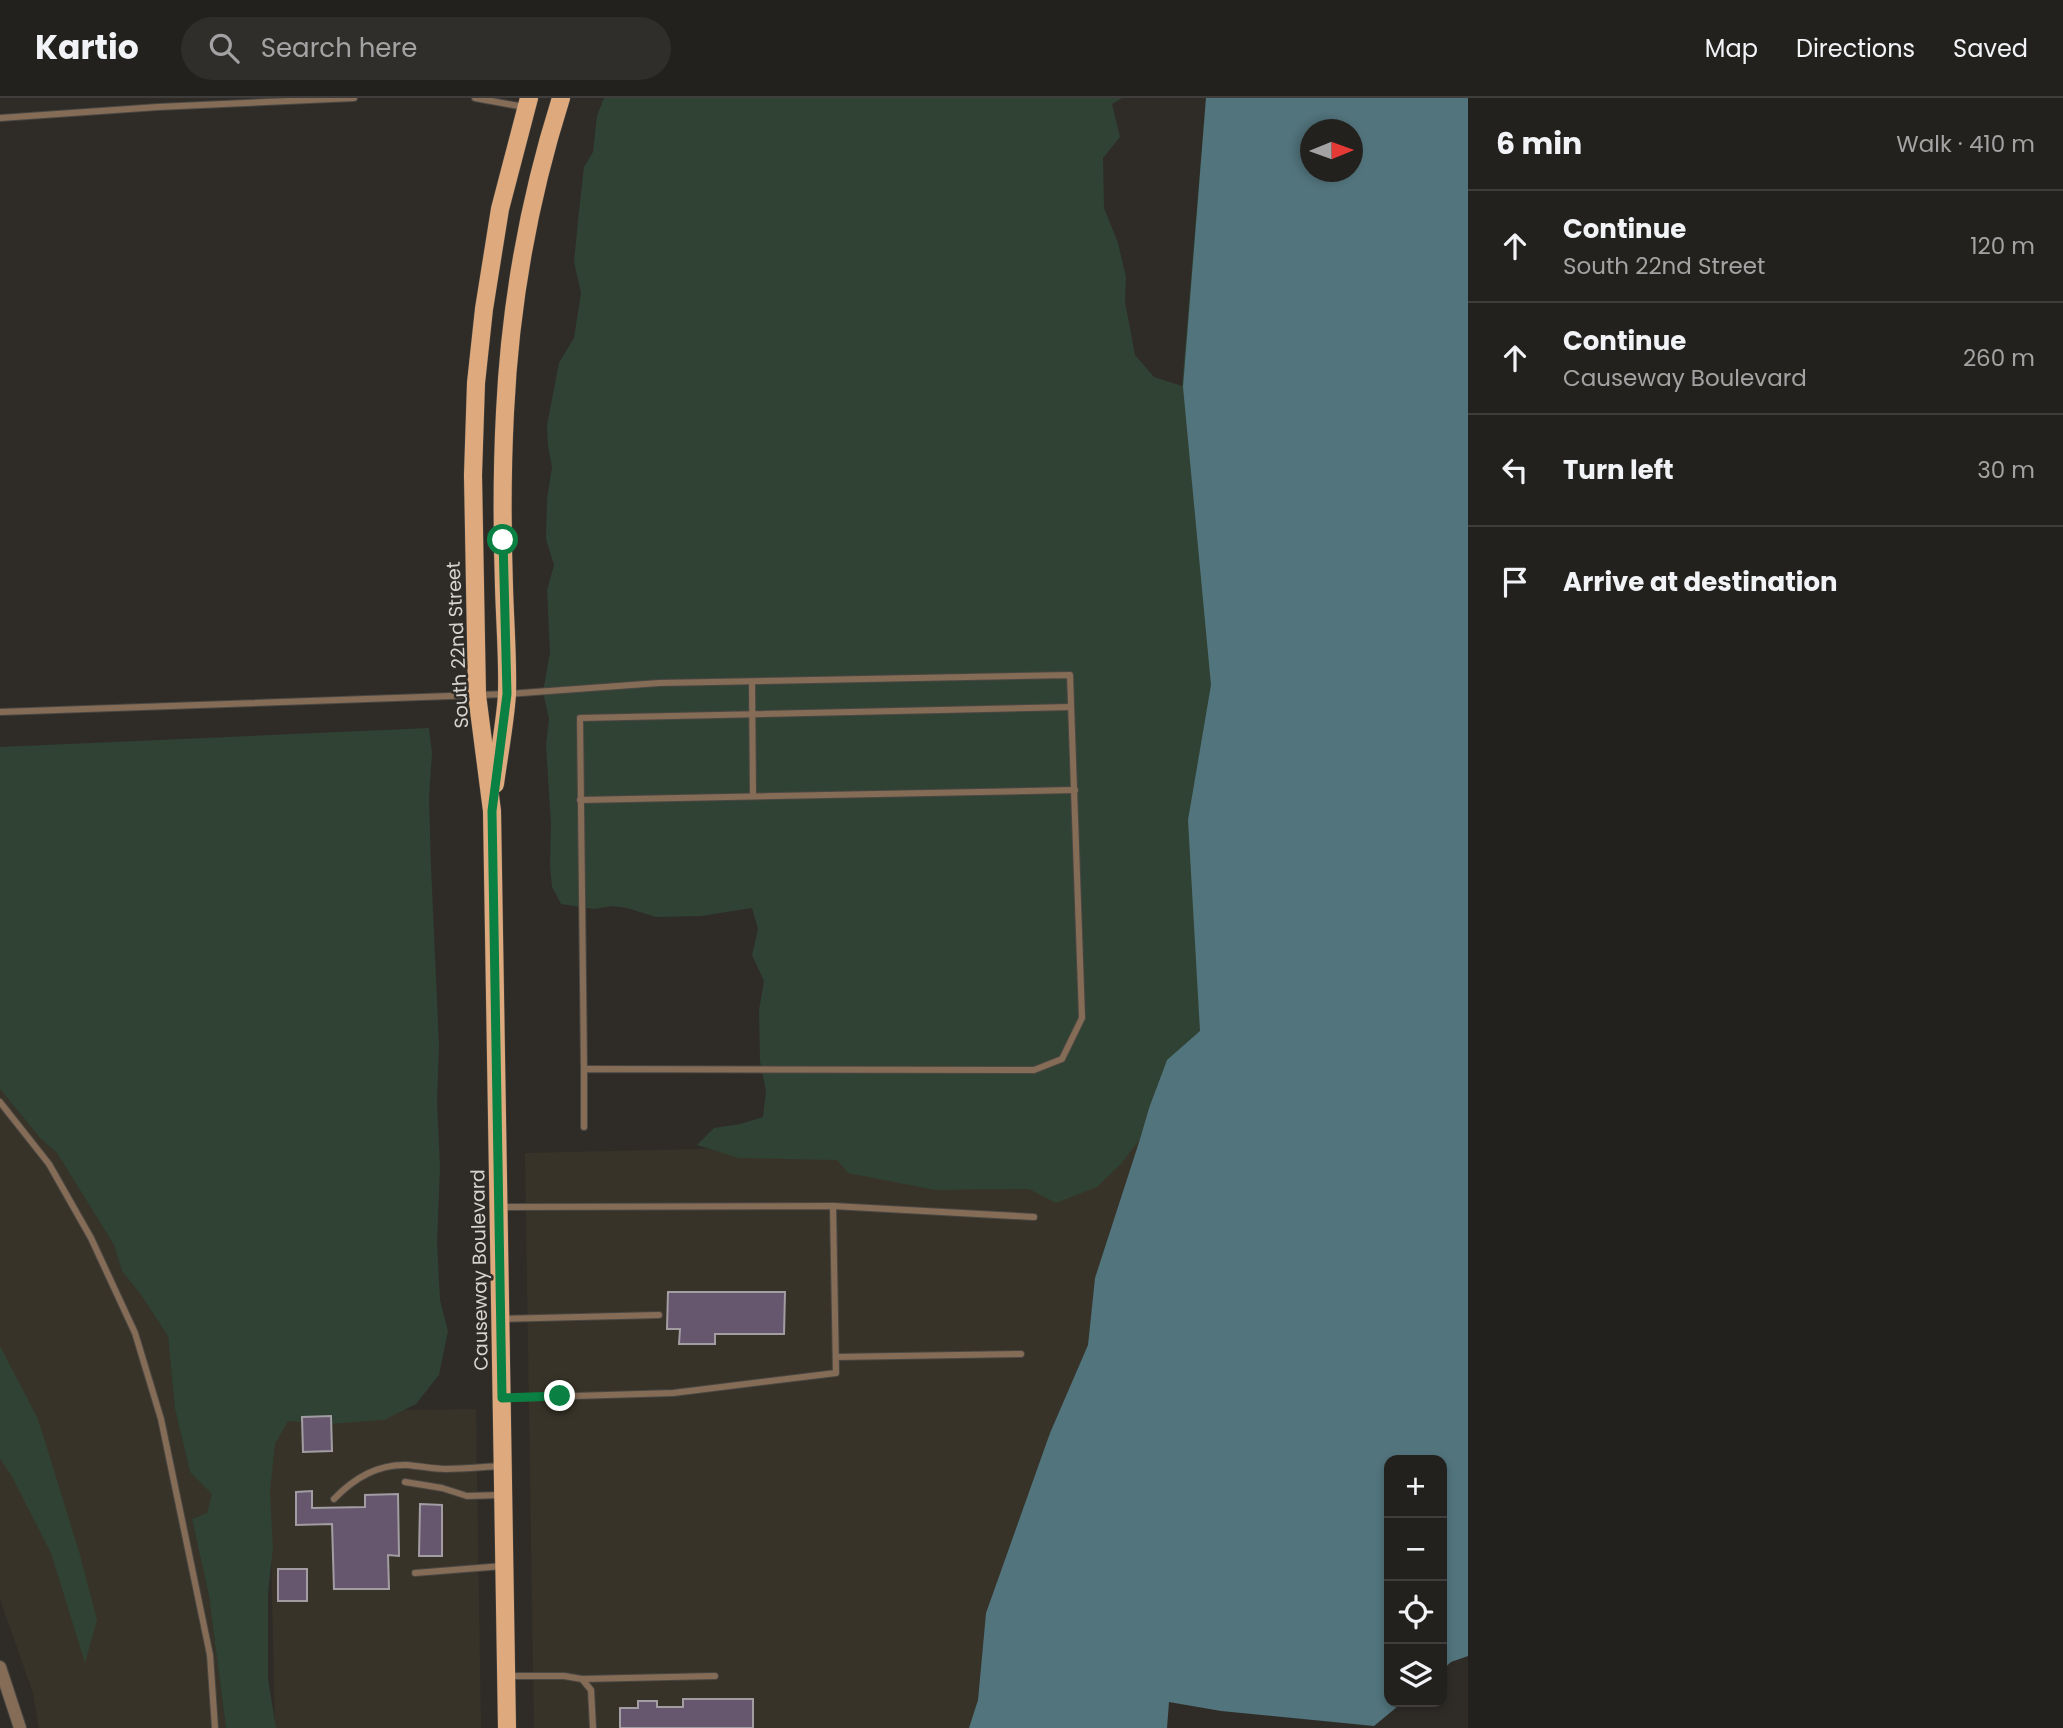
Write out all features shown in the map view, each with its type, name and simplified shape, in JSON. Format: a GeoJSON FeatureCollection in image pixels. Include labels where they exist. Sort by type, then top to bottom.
{"type":"FeatureCollection","features":[{"type":"Feature","properties":{"kind":"main road"},"geometry":{"type":"LineString","coordinates":[[492,811],[507,694],[503,540],[508,362],[518,285],[533,206],[550,131],[561,98]]}},
{"type":"Feature","properties":{"kind":"main road","name":"South 22nd Street"},"geometry":{"type":"LineString","coordinates":[[492,811],[477,695],[473,475],[476,383],[484,309],[500,209],[528,103]]}},
{"type":"Feature","properties":{"kind":"main road","name":"Causeway Boulevard"},"geometry":{"type":"LineString","coordinates":[[492,811],[507,1728]]}},
{"type":"Feature","properties":{"kind":"street"},"geometry":{"type":"LineString","coordinates":[[0,1667],[20,1728]]}},
{"type":"Feature","properties":{"kind":"lane"},"geometry":{"type":"LineString","coordinates":[[0,118],[354,98]]}},
{"type":"Feature","properties":{"kind":"lane"},"geometry":{"type":"LineString","coordinates":[[475,98],[528,103]]}},
{"type":"Feature","properties":{"kind":"lane"},"geometry":{"type":"LineString","coordinates":[[0,712],[507,694],[659,683],[1070,675],[1082,1018],[1062,1059],[1034,1070],[584,1069]]}},
{"type":"Feature","properties":{"kind":"lane"},"geometry":{"type":"LineString","coordinates":[[752,682],[752,796]]}},
{"type":"Feature","properties":{"kind":"lane"},"geometry":{"type":"LineString","coordinates":[[584,1127],[580,718],[1071,707]]}},
{"type":"Feature","properties":{"kind":"lane"},"geometry":{"type":"LineString","coordinates":[[580,800],[1075,790]]}},
{"type":"Feature","properties":{"kind":"lane"},"geometry":{"type":"LineString","coordinates":[[0,1102],[49,1164],[91,1238],[135,1333],[161,1419],[210,1655],[215,1728]]}},
{"type":"Feature","properties":{"kind":"lane"},"geometry":{"type":"LineString","coordinates":[[499,1207],[833,1206],[1034,1217]]}},
{"type":"Feature","properties":{"kind":"lane"},"geometry":{"type":"LineString","coordinates":[[502,1398],[673,1393],[836,1373],[833,1206]]}},
{"type":"Feature","properties":{"kind":"lane"},"geometry":{"type":"LineString","coordinates":[[500,1319],[659,1315]]}},
{"type":"Feature","properties":{"kind":"lane"},"geometry":{"type":"LineString","coordinates":[[836,1357],[1021,1354]]}},
{"type":"Feature","properties":{"kind":"lane"},"geometry":{"type":"LineString","coordinates":[[334,1499],[349,1484],[377,1469],[390,1466],[443,1469],[503,1466]]}},
{"type":"Feature","properties":{"kind":"lane"},"geometry":{"type":"LineString","coordinates":[[405,1482],[442,1488],[467,1496],[503,1495]]}},
{"type":"Feature","properties":{"kind":"lane"},"geometry":{"type":"LineString","coordinates":[[415,1573],[505,1566]]}},
{"type":"Feature","properties":{"kind":"lane"},"geometry":{"type":"LineString","coordinates":[[506,1676],[564,1676],[582,1679],[715,1675]]}},
{"type":"Feature","properties":{"kind":"lane"},"geometry":{"type":"LineString","coordinates":[[582,1679],[591,1690],[593,1728]]}},
{"type":"Feature","properties":{"kind":"shaded area"},"geometry":{"type":"Polygon","coordinates":[[[0,1089],[40,1138],[57,1153],[114,1245],[122,1271],[168,1336],[175,1409],[190,1472],[213,1494],[207,1513],[192,1519],[209,1596],[226,1728],[39,1728],[33,1693],[0,1599],[0,1089]]]}},
{"type":"Feature","properties":{"kind":"shaded area"},"geometry":{"type":"Polygon","coordinates":[[[1140,1139],[1095,1278],[1088,1345],[1050,1433],[986,1613],[978,1700],[970,1728],[534,1728],[525,1153],[1140,1139]]]}},
{"type":"Feature","properties":{"kind":"shaded area"},"geometry":{"type":"Polygon","coordinates":[[[476,1409],[481,1728],[275,1728],[268,1412],[476,1409]]]}},
{"type":"Feature","properties":{"kind":"green space"},"geometry":{"type":"Polygon","coordinates":[[[604,98],[1122,98],[1112,104],[1120,137],[1103,158],[1104,208],[1118,243],[1126,277],[1125,302],[1135,355],[1154,377],[1182,386],[1206,98],[1468,98],[1468,1035],[1167,1060],[1140,1139],[1121,1164],[1097,1187],[1056,1203],[1029,1189],[935,1190],[848,1173],[837,1160],[739,1158],[697,1145],[714,1128],[763,1117],[766,1091],[760,1061],[759,1010],[764,981],[752,955],[758,929],[752,908],[701,916],[656,917],[627,908],[612,906],[594,909],[561,904],[552,887],[546,745],[549,719],[543,692],[550,652],[547,590],[554,565],[546,539],[547,499],[552,467],[547,425],[559,363],[574,338],[581,293],[574,262],[578,220],[584,167],[593,152],[597,116],[604,98]]]}},
{"type":"Feature","properties":{"kind":"green space"},"geometry":{"type":"Polygon","coordinates":[[[429,728],[432,753],[429,798],[431,866],[439,1046],[437,1101],[440,1167],[437,1243],[440,1300],[448,1331],[439,1375],[416,1404],[384,1420],[329,1424],[288,1421],[275,1444],[270,1492],[273,1548],[268,1592],[268,1679],[276,1728],[226,1728],[209,1596],[192,1519],[207,1513],[212,1494],[190,1472],[175,1409],[168,1336],[122,1271],[114,1245],[57,1153],[40,1138],[0,1089],[0,747],[429,728]]]}},
{"type":"Feature","properties":{"kind":"green space"},"geometry":{"type":"Polygon","coordinates":[[[0,1346],[38,1419],[80,1555],[97,1620],[85,1663],[51,1553],[10,1473],[0,1459],[0,1346]]]}},
{"type":"Feature","properties":{"kind":"water"},"geometry":{"type":"Polygon","coordinates":[[[1206,98],[1468,98],[1468,1656],[1447,1666],[1447,1455],[1384,1455],[1384,1707],[1397,1707],[1374,1726],[1221,1711],[1169,1702],[1167,1728],[969,1728],[978,1700],[986,1613],[1050,1433],[1088,1345],[1095,1278],[1149,1108],[1167,1060],[1200,1031],[1188,820],[1211,685],[1183,387],[1206,98]]]}},
{"type":"Feature","properties":{"kind":"building"},"geometry":{"type":"Polygon","coordinates":[[[668,1292],[785,1292],[784,1334],[715,1334],[715,1344],[679,1344],[680,1329],[667,1329],[668,1292]]]}},
{"type":"Feature","properties":{"kind":"building"},"geometry":{"type":"Polygon","coordinates":[[[331,1416],[332,1451],[303,1452],[302,1417],[331,1416]]]}},
{"type":"Feature","properties":{"kind":"building"},"geometry":{"type":"Polygon","coordinates":[[[312,1491],[312,1508],[365,1507],[365,1495],[398,1494],[399,1556],[388,1555],[389,1589],[334,1589],[332,1524],[296,1525],[296,1492],[312,1491]]]}},
{"type":"Feature","properties":{"kind":"building"},"geometry":{"type":"Polygon","coordinates":[[[420,1504],[442,1505],[442,1556],[419,1556],[420,1504]]]}},
{"type":"Feature","properties":{"kind":"building"},"geometry":{"type":"Polygon","coordinates":[[[278,1569],[307,1569],[307,1601],[278,1601],[278,1569]]]}},
{"type":"Feature","properties":{"kind":"building"},"geometry":{"type":"Polygon","coordinates":[[[683,1699],[753,1699],[753,1728],[620,1728],[620,1708],[638,1708],[638,1701],[657,1701],[657,1707],[683,1707],[683,1699]]]}},
{"type":"Feature","properties":{"kind":"route"},"geometry":{"type":"LineString","coordinates":[[503,540],[507,694],[492,811],[502,1398],[560,1396]]}}]}
